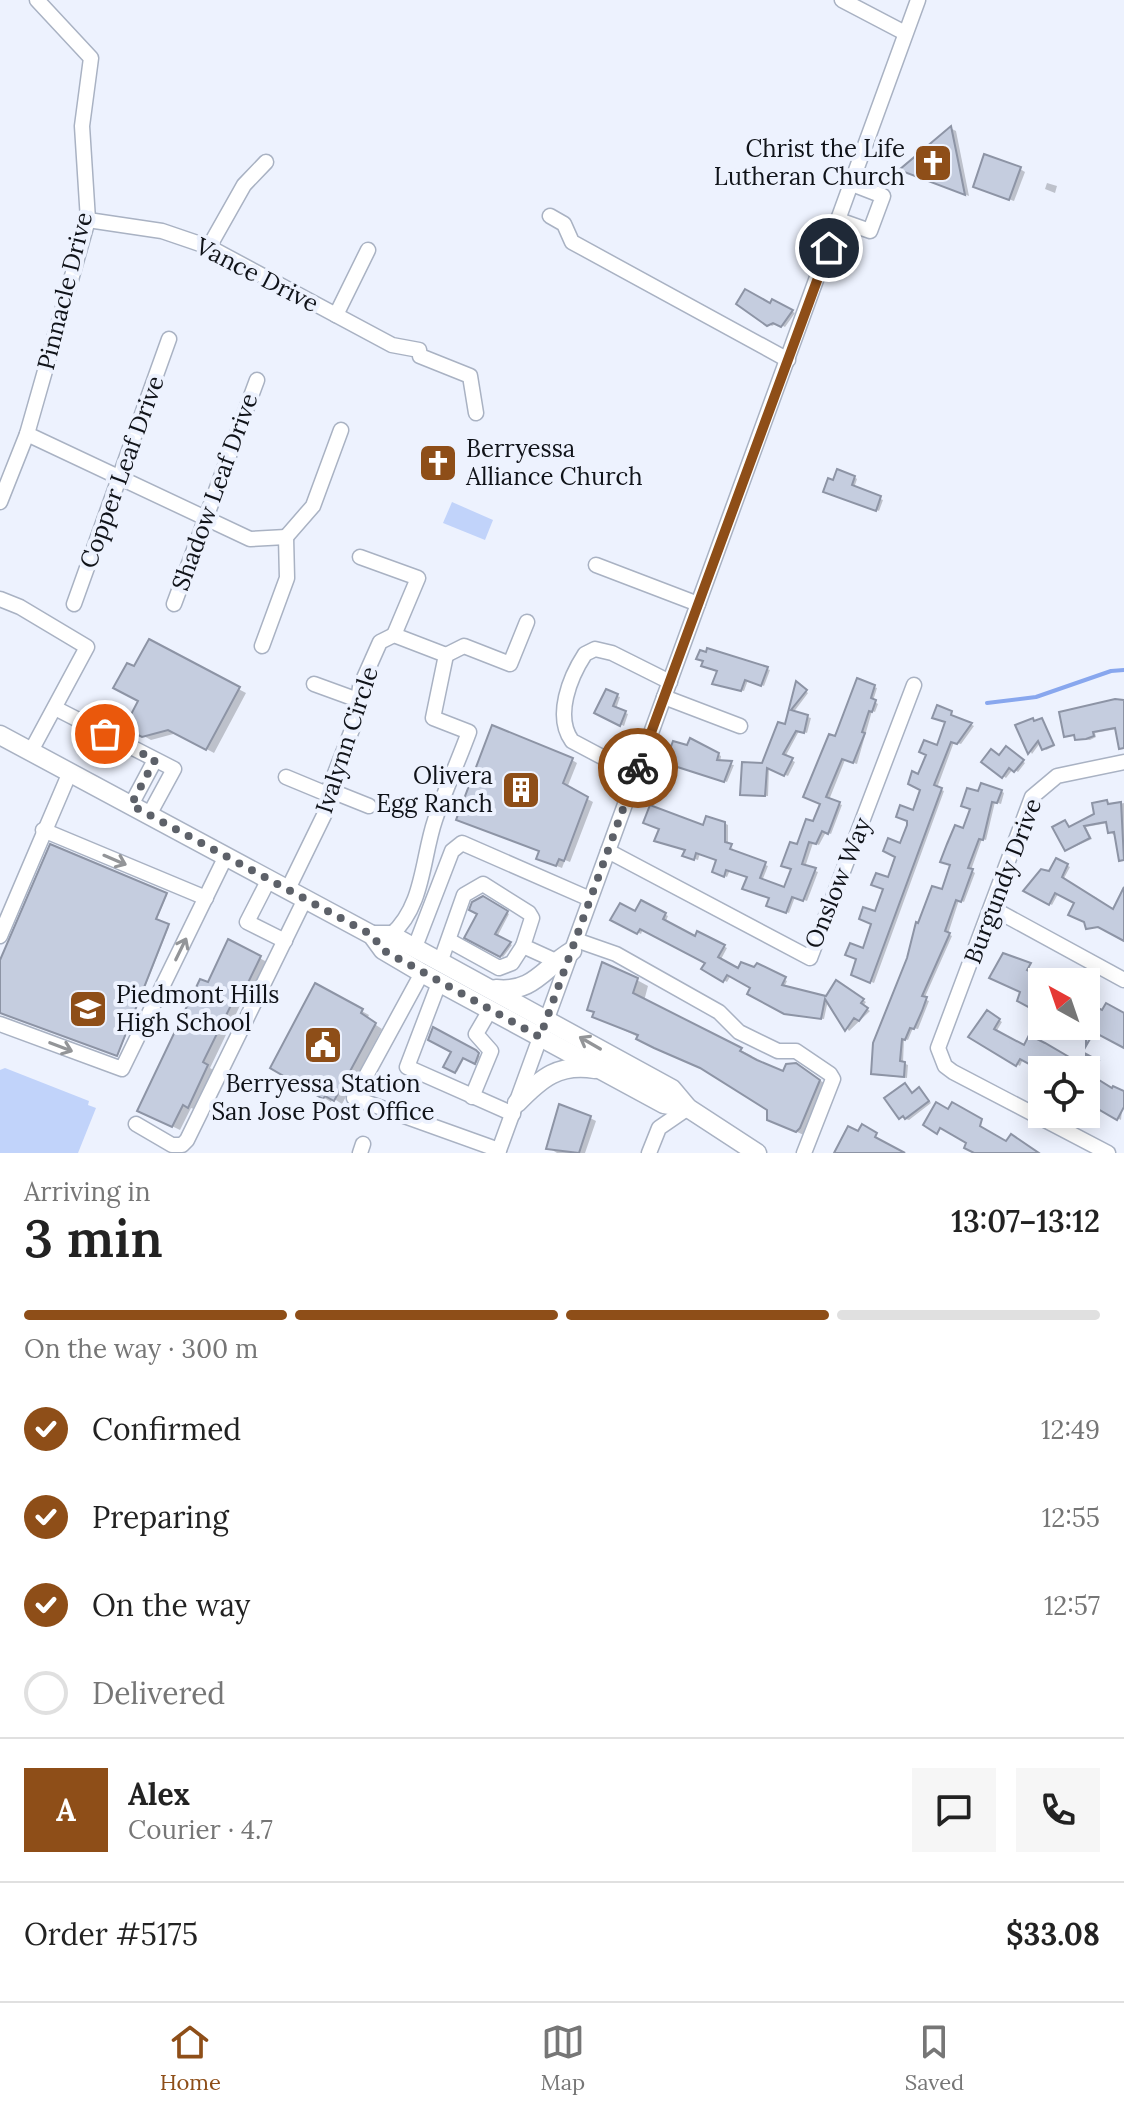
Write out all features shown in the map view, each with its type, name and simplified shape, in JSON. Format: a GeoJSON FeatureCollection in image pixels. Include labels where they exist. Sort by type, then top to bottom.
{"type":"FeatureCollection","features":[{"type":"Feature","properties":{"kind":"main road"},"geometry":{"type":"LineString","coordinates":[[0,735],[372,935],[383,950],[439,983],[664,1104],[688,1108]]}},
{"type":"Feature","properties":{"kind":"main road"},"geometry":{"type":"LineString","coordinates":[[372,935],[391,935],[547,1018],[672,1089],[688,1108],[735,1147],[757,1153]]}},
{"type":"Feature","properties":{"kind":"main road"},"geometry":{"type":"LineString","coordinates":[[494,989],[511,991],[532,985],[568,951]]}},
{"type":"Feature","properties":{"kind":"main road"},"geometry":{"type":"LineString","coordinates":[[515,1108],[536,1083],[557,1070],[578,1067],[606,1071]]}},
{"type":"Feature","properties":{"kind":"street","name":"Pinnacle Drive"},"geometry":{"type":"LineString","coordinates":[[0,502],[27,434],[88,220],[82,126],[91,58],[37,0]]}},
{"type":"Feature","properties":{"kind":"street"},"geometry":{"type":"LineString","coordinates":[[842,0],[905,33]]}},
{"type":"Feature","properties":{"kind":"street"},"geometry":{"type":"LineString","coordinates":[[422,973],[354,1098],[499,1152],[568,951],[636,775],[918,0]]}},
{"type":"Feature","properties":{"kind":"street"},"geometry":{"type":"LineString","coordinates":[[209,247],[244,185],[266,162]]}},
{"type":"Feature","properties":{"kind":"street"},"geometry":{"type":"LineString","coordinates":[[839,220],[870,231],[883,196],[852,184]]}},
{"type":"Feature","properties":{"kind":"street"},"geometry":{"type":"LineString","coordinates":[[550,216],[564,224],[572,242],[788,360]]}},
{"type":"Feature","properties":{"kind":"street","name":"Vance Drive"},"geometry":{"type":"LineString","coordinates":[[88,220],[162,231],[209,247],[392,345],[419,350],[420,356],[433,363],[470,376],[476,413]]}},
{"type":"Feature","properties":{"kind":"street"},"geometry":{"type":"LineString","coordinates":[[336,315],[368,250]]}},
{"type":"Feature","properties":{"kind":"street","name":"Copper Leaf Drive"},"geometry":{"type":"LineString","coordinates":[[74,604],[169,339]]}},
{"type":"Feature","properties":{"kind":"street","name":"Shadow Leaf Drive"},"geometry":{"type":"LineString","coordinates":[[174,604],[257,380]]}},
{"type":"Feature","properties":{"kind":"street"},"geometry":{"type":"LineString","coordinates":[[262,646],[287,578],[286,537],[313,506],[341,430]]}},
{"type":"Feature","properties":{"kind":"street"},"geometry":{"type":"LineString","coordinates":[[27,434],[250,539],[286,537]]}},
{"type":"Feature","properties":{"kind":"street","name":"Ivalynn Circle"},"geometry":{"type":"LineString","coordinates":[[288,889],[328,807],[328,792],[355,722],[358,700],[380,642],[394,635],[418,578],[360,557]]}},
{"type":"Feature","properties":{"kind":"street"},"geometry":{"type":"LineString","coordinates":[[596,565],[698,604]]}},
{"type":"Feature","properties":{"kind":"street"},"geometry":{"type":"LineString","coordinates":[[0,599],[20,607],[87,647],[31,751]]}},
{"type":"Feature","properties":{"kind":"street"},"geometry":{"type":"LineString","coordinates":[[394,635],[446,655],[464,646],[510,664],[527,622]]}},
{"type":"Feature","properties":{"kind":"street"},"geometry":{"type":"LineString","coordinates":[[636,775],[572,741],[566,733],[563,716],[577,666],[585,654],[603,650],[670,682]]}},
{"type":"Feature","properties":{"kind":"street"},"geometry":{"type":"LineString","coordinates":[[391,935],[401,926],[425,872],[434,823],[469,732],[433,718],[446,655]]}},
{"type":"Feature","properties":{"kind":"street"},"geometry":{"type":"LineString","coordinates":[[314,684],[358,700]]}},
{"type":"Feature","properties":{"kind":"street","name":"Onslow Way"},"geometry":{"type":"LineString","coordinates":[[608,851],[810,958],[914,685]]}},
{"type":"Feature","properties":{"kind":"street"},"geometry":{"type":"LineString","coordinates":[[664,697],[740,726]]}},
{"type":"Feature","properties":{"kind":"street"},"geometry":{"type":"LineString","coordinates":[[55,708],[174,769],[149,815]]}},
{"type":"Feature","properties":{"kind":"street"},"geometry":{"type":"LineString","coordinates":[[131,805],[155,760]]}},
{"type":"Feature","properties":{"kind":"street","name":"Burgundy Drive"},"geometry":{"type":"LineString","coordinates":[[1108,1153],[953,1072],[939,1058],[940,1038],[992,908],[1027,807],[1039,789],[1068,773],[1124,762]]}},
{"type":"Feature","properties":{"kind":"street"},"geometry":{"type":"LineString","coordinates":[[0,936],[51,810],[70,772]]}},
{"type":"Feature","properties":{"kind":"street"},"geometry":{"type":"LineString","coordinates":[[286,777],[369,806]]}},
{"type":"Feature","properties":{"kind":"street"},"geometry":{"type":"LineString","coordinates":[[43,830],[206,898]]}},
{"type":"Feature","properties":{"kind":"street"},"geometry":{"type":"LineString","coordinates":[[415,947],[452,851],[462,843],[590,899]]}},
{"type":"Feature","properties":{"kind":"street"},"geometry":{"type":"LineString","coordinates":[[0,1024],[122,1069],[226,856]]}},
{"type":"Feature","properties":{"kind":"street"},"geometry":{"type":"LineString","coordinates":[[269,879],[247,922],[285,941]]}},
{"type":"Feature","properties":{"kind":"street"},"geometry":{"type":"LineString","coordinates":[[441,960],[464,895],[483,884],[532,918],[523,946],[512,963],[499,968],[450,941]]}},
{"type":"Feature","properties":{"kind":"street"},"geometry":{"type":"LineString","coordinates":[[136,1124],[172,1145],[182,1145],[187,1140],[305,899]]}},
{"type":"Feature","properties":{"kind":"street"},"geometry":{"type":"LineString","coordinates":[[992,908],[1124,980]]}},
{"type":"Feature","properties":{"kind":"street"},"geometry":{"type":"LineString","coordinates":[[523,946],[616,954],[719,1012],[739,1032],[778,1051],[796,1051],[830,1074],[833,1079],[804,1153]]}},
{"type":"Feature","properties":{"kind":"street"},"geometry":{"type":"LineString","coordinates":[[439,983],[407,1067],[472,1097],[515,1108]]}},
{"type":"Feature","properties":{"kind":"street"},"geometry":{"type":"LineString","coordinates":[[472,1097],[490,1056],[489,1047],[476,1034],[490,1010]]}},
{"type":"Feature","properties":{"kind":"street"},"geometry":{"type":"LineString","coordinates":[[649,1153],[659,1128],[688,1108]]}},
{"type":"Feature","properties":{"kind":"shaded area"},"geometry":{"type":"Polygon","coordinates":[[[452,502],[493,520],[485,540],[443,523],[452,502]]]}},
{"type":"Feature","properties":{"kind":"shaded area"},"geometry":{"type":"Polygon","coordinates":[[[5,1068],[89,1101],[88,1105],[96,1108],[78,1153],[0,1153],[0,1070],[5,1068]]]}},
{"type":"Feature","properties":{"kind":"building","name":"Christ the Life Lutheran Church"},"geometry":{"type":"Polygon","coordinates":[[[951,126],[961,175],[965,195],[899,170],[951,126]]]}},
{"type":"Feature","properties":{"kind":"building"},"geometry":{"type":"Polygon","coordinates":[[[984,154],[1021,167],[1009,200],[973,187],[984,154]]]}},
{"type":"Feature","properties":{"kind":"building"},"geometry":{"type":"Polygon","coordinates":[[[745,289],[770,303],[772,299],[793,310],[781,327],[773,323],[767,326],[736,304],[745,289]]]}},
{"type":"Feature","properties":{"kind":"building"},"geometry":{"type":"Polygon","coordinates":[[[837,469],[855,476],[852,485],[881,496],[876,511],[823,492],[828,478],[833,480],[837,469]]]}},
{"type":"Feature","properties":{"kind":"building"},"geometry":{"type":"Polygon","coordinates":[[[149,639],[240,687],[206,750],[168,730],[142,737],[124,728],[138,701],[113,688],[127,663],[134,666],[149,639]]]}},
{"type":"Feature","properties":{"kind":"building"},"geometry":{"type":"Polygon","coordinates":[[[707,648],[768,667],[761,686],[745,680],[741,691],[712,684],[717,671],[701,666],[703,661],[696,659],[700,650],[706,652],[707,648]]]}},
{"type":"Feature","properties":{"kind":"building"},"geometry":{"type":"Polygon","coordinates":[[[857,678],[875,685],[871,698],[876,700],[872,712],[869,711],[862,732],[865,733],[853,763],[842,759],[826,797],[840,802],[828,834],[822,831],[816,844],[809,842],[802,864],[816,868],[803,901],[792,897],[786,913],[766,906],[769,898],[742,889],[747,877],[726,870],[724,877],[712,872],[716,860],[696,853],[694,860],[682,856],[685,850],[654,841],[659,829],[643,823],[650,805],[703,825],[706,816],[725,822],[725,842],[732,844],[730,849],[766,862],[760,878],[784,887],[791,869],[781,866],[790,842],[797,844],[806,819],[813,821],[820,804],[803,797],[829,734],[835,736],[857,678]]]}},
{"type":"Feature","properties":{"kind":"building"},"geometry":{"type":"Polygon","coordinates":[[[796,681],[807,690],[791,710],[808,715],[804,733],[796,731],[783,754],[793,758],[784,776],[767,768],[765,796],[740,795],[742,762],[762,763],[778,722],[785,724],[796,681]]]}},
{"type":"Feature","properties":{"kind":"building"},"geometry":{"type":"Polygon","coordinates":[[[606,689],[618,694],[613,706],[626,711],[620,726],[594,713],[606,689]]]}},
{"type":"Feature","properties":{"kind":"building"},"geometry":{"type":"Polygon","coordinates":[[[1115,699],[1124,700],[1124,748],[1119,749],[1115,728],[1093,732],[1094,736],[1086,739],[1075,740],[1074,735],[1064,737],[1059,712],[1115,699]]]}},
{"type":"Feature","properties":{"kind":"building"},"geometry":{"type":"Polygon","coordinates":[[[937,705],[952,711],[951,715],[972,723],[957,744],[951,742],[934,785],[942,788],[870,983],[851,975],[856,959],[845,955],[850,943],[863,948],[871,924],[859,919],[863,907],[875,911],[883,889],[871,885],[876,873],[888,877],[895,857],[883,851],[888,838],[900,843],[907,821],[896,817],[900,805],[913,810],[920,790],[908,784],[912,771],[918,774],[926,755],[919,752],[924,740],[937,745],[945,722],[932,718],[937,705]]]}},
{"type":"Feature","properties":{"kind":"building"},"geometry":{"type":"Polygon","coordinates":[[[1033,718],[1034,721],[1042,718],[1054,745],[1042,750],[1038,741],[1028,754],[1015,725],[1033,718]]]}},
{"type":"Feature","properties":{"kind":"building","name":"Olivera Egg Ranch"},"geometry":{"type":"Polygon","coordinates":[[[492,725],[573,758],[563,783],[588,797],[564,861],[559,859],[556,866],[536,859],[539,851],[456,820],[492,725]]]}},
{"type":"Feature","properties":{"kind":"building"},"geometry":{"type":"Polygon","coordinates":[[[690,738],[719,753],[717,760],[732,761],[724,782],[665,763],[673,741],[687,745],[690,738]]]}},
{"type":"Feature","properties":{"kind":"building"},"geometry":{"type":"Polygon","coordinates":[[[1006,746],[1024,760],[1014,772],[1009,768],[1002,778],[981,762],[991,749],[999,755],[1006,746]]]}},
{"type":"Feature","properties":{"kind":"building"},"geometry":{"type":"Polygon","coordinates":[[[981,783],[1002,790],[997,803],[992,802],[983,840],[979,839],[968,868],[973,869],[961,902],[956,900],[945,931],[950,933],[922,996],[927,997],[922,1011],[914,1029],[910,1028],[905,1040],[902,1039],[900,1061],[905,1062],[904,1077],[871,1074],[873,1043],[907,958],[916,922],[932,886],[942,889],[950,865],[940,862],[955,825],[963,828],[970,809],[961,806],[967,788],[978,791],[981,783]]]}},
{"type":"Feature","properties":{"kind":"building"},"geometry":{"type":"Polygon","coordinates":[[[1107,800],[1108,804],[1121,802],[1124,860],[1119,861],[1114,832],[1108,833],[1106,822],[1084,826],[1090,838],[1065,851],[1052,827],[1065,820],[1069,827],[1094,814],[1092,803],[1107,800]]]}},
{"type":"Feature","properties":{"kind":"building"},"geometry":{"type":"Polygon","coordinates":[[[50,844],[167,893],[156,919],[169,924],[117,1056],[0,1013],[0,960],[50,844]]]}},
{"type":"Feature","properties":{"kind":"building"},"geometry":{"type":"Polygon","coordinates":[[[1056,858],[1068,864],[1062,877],[1113,909],[1124,887],[1124,941],[1098,927],[1086,929],[1084,922],[1068,915],[1074,903],[1055,893],[1049,905],[1023,891],[1041,869],[1049,871],[1056,858]]]}},
{"type":"Feature","properties":{"kind":"building"},"geometry":{"type":"Polygon","coordinates":[[[483,896],[508,911],[495,934],[511,942],[500,957],[464,938],[477,914],[469,910],[472,902],[483,896]]]}},
{"type":"Feature","properties":{"kind":"building"},"geometry":{"type":"Polygon","coordinates":[[[641,900],[666,913],[663,919],[695,936],[697,931],[725,945],[718,957],[738,968],[741,962],[754,967],[757,963],[786,977],[782,985],[826,996],[836,980],[864,999],[861,1003],[868,1008],[859,1021],[854,1018],[845,1031],[825,999],[821,1019],[784,1014],[747,994],[750,988],[727,975],[723,982],[701,969],[705,963],[640,929],[637,934],[610,920],[620,903],[635,911],[641,900]]]}},
{"type":"Feature","properties":{"kind":"building"},"geometry":{"type":"Polygon","coordinates":[[[228,939],[261,956],[245,989],[240,987],[203,1062],[208,1065],[188,1108],[183,1105],[172,1127],[137,1111],[200,979],[208,982],[228,939]]]}},
{"type":"Feature","properties":{"kind":"building"},"geometry":{"type":"Polygon","coordinates":[[[1003,953],[1031,963],[1027,970],[1028,1007],[1017,1001],[1020,992],[989,978],[1003,953]]]}},
{"type":"Feature","properties":{"kind":"building"},"geometry":{"type":"Polygon","coordinates":[[[602,962],[638,978],[633,993],[742,1048],[740,1051],[783,1071],[786,1064],[796,1063],[820,1080],[800,1128],[796,1132],[767,1120],[767,1110],[700,1068],[636,1039],[638,1035],[592,1017],[594,1012],[587,1010],[602,962]]]}},
{"type":"Feature","properties":{"kind":"building","name":"Berryessa Station San Jose Post Office"},"geometry":{"type":"Polygon","coordinates":[[[315,983],[363,1009],[361,1013],[376,1023],[334,1101],[325,1096],[323,1099],[270,1068],[315,983]]]}},
{"type":"Feature","properties":{"kind":"building"},"geometry":{"type":"Polygon","coordinates":[[[1106,1003],[1124,1013],[1124,1048],[1100,1035],[1102,1010],[1106,1003]]]}},
{"type":"Feature","properties":{"kind":"building"},"geometry":{"type":"Polygon","coordinates":[[[987,1010],[1000,1019],[994,1029],[1024,1045],[1028,1037],[1028,1040],[1039,1040],[1067,1056],[1028,1056],[1028,1063],[1020,1059],[1016,1066],[968,1037],[987,1010]]]}},
{"type":"Feature","properties":{"kind":"building"},"geometry":{"type":"Polygon","coordinates":[[[433,1027],[476,1050],[479,1053],[475,1064],[463,1058],[455,1073],[443,1067],[451,1052],[428,1040],[433,1027]]]}},
{"type":"Feature","properties":{"kind":"building"},"geometry":{"type":"Polygon","coordinates":[[[1100,1081],[1124,1091],[1124,1107],[1117,1120],[1100,1110],[1100,1081]]]}},
{"type":"Feature","properties":{"kind":"building"},"geometry":{"type":"Polygon","coordinates":[[[905,1083],[912,1093],[919,1087],[929,1101],[905,1119],[903,1116],[899,1119],[884,1098],[905,1083]]]}},
{"type":"Feature","properties":{"kind":"building"},"geometry":{"type":"Polygon","coordinates":[[[936,1102],[948,1109],[952,1102],[982,1119],[980,1126],[1006,1141],[1011,1134],[1039,1153],[974,1153],[964,1148],[966,1143],[940,1128],[937,1134],[923,1125],[936,1102]]]}},
{"type":"Feature","properties":{"kind":"building"},"geometry":{"type":"Polygon","coordinates":[[[559,1104],[591,1116],[579,1153],[546,1149],[559,1104]]]}},
{"type":"Feature","properties":{"kind":"building"},"geometry":{"type":"Polygon","coordinates":[[[862,1124],[877,1133],[875,1137],[905,1153],[834,1153],[848,1126],[858,1131],[862,1124]]]}},
{"type":"Feature","properties":{"kind":"waterway"},"geometry":{"type":"LineString","coordinates":[[987,703],[1036,697],[1111,671],[1124,670]]}},
{"type":"Feature","properties":{"kind":"way so far"},"geometry":{"type":"LineString","coordinates":[[105,734],[155,760],[131,805],[372,935],[383,950],[540,1037],[638,768]]}},
{"type":"Feature","properties":{"kind":"place","name":"Christ the Life Lutheran Church"},"geometry":{"type":"Point","coordinates":[933,163]}},
{"type":"Feature","properties":{"kind":"place","name":"Berryessa Alliance Church"},"geometry":{"type":"Point","coordinates":[438,463]}},
{"type":"Feature","properties":{"kind":"place","name":"Olivera Egg Ranch"},"geometry":{"type":"Point","coordinates":[521,790]}},
{"type":"Feature","properties":{"kind":"place","name":"Piedmont Hills High School"},"geometry":{"type":"Point","coordinates":[88,1009]}},
{"type":"Feature","properties":{"kind":"place","name":"Berryessa Station San Jose Post Office"},"geometry":{"type":"Point","coordinates":[323,1045]}},
{"type":"Feature","properties":{"kind":"route"},"geometry":{"type":"LineString","coordinates":[[638,768],[829,248]]}}]}
